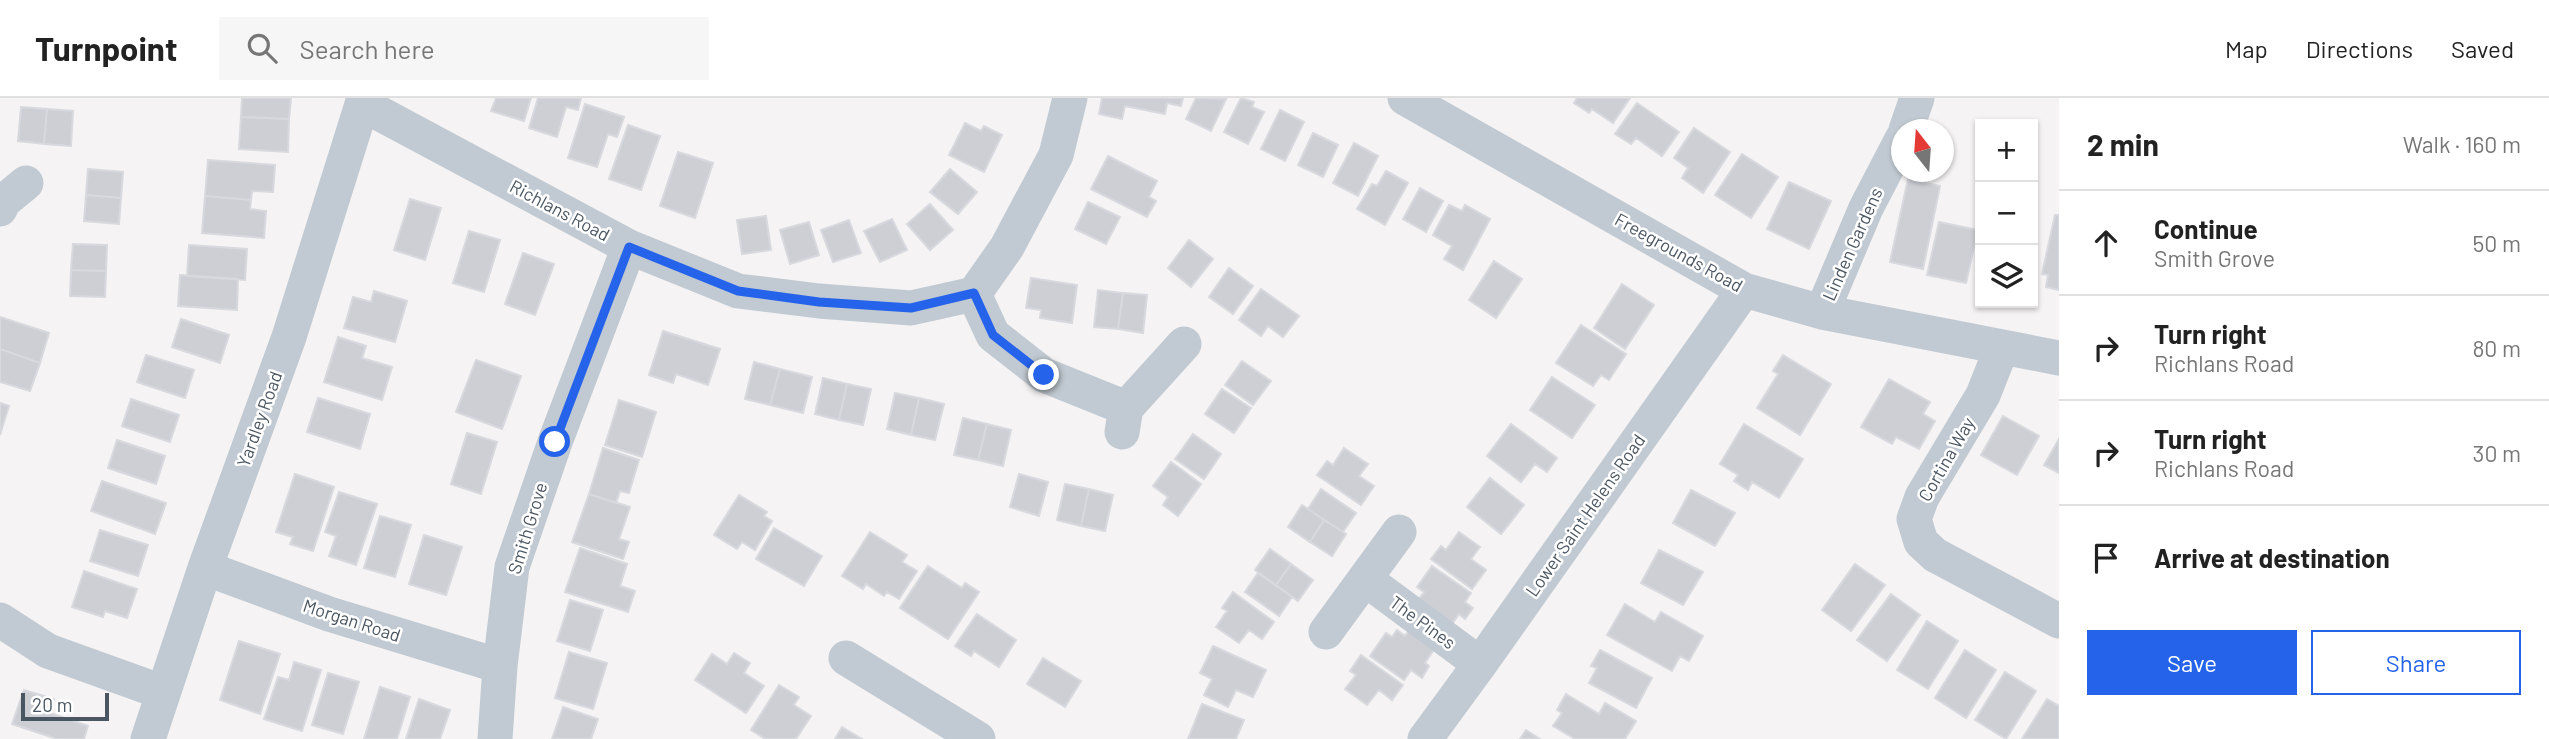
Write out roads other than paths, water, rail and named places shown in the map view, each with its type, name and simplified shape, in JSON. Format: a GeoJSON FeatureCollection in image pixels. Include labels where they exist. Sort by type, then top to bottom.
{"type":"FeatureCollection","features":[{"type":"Feature","properties":{"kind":"street"},"geometry":{"type":"LineString","coordinates":[[1070,98],[1056,155],[1007,247],[974,293],[993,335],[1044,375],[1124,420],[1184,344]]}},
{"type":"Feature","properties":{"kind":"street","name":"Freegrounds Road"},"geometry":{"type":"LineString","coordinates":[[1405,98],[1744,290],[1822,312],[2059,358]]}},
{"type":"Feature","properties":{"kind":"street"},"geometry":{"type":"LineString","coordinates":[[1910,119],[1917,98]]}},
{"type":"Feature","properties":{"kind":"street","name":"Richlans Road"},"geometry":{"type":"LineString","coordinates":[[363,101],[629,247],[738,291],[819,302],[911,308],[974,293]]}},
{"type":"Feature","properties":{"kind":"street","name":"Yardley Road"},"geometry":{"type":"LineString","coordinates":[[148,739],[205,568],[289,337],[363,101]]}},
{"type":"Feature","properties":{"kind":"street","name":"Linden Gardens"},"geometry":{"type":"LineString","coordinates":[[1822,312],[1866,208],[1891,160]]}},
{"type":"Feature","properties":{"kind":"street"},"geometry":{"type":"LineString","coordinates":[[0,209],[4,201],[26,183]]}},
{"type":"Feature","properties":{"kind":"street","name":"Smith Grove"},"geometry":{"type":"LineString","coordinates":[[495,739],[500,666],[512,568],[555,442],[629,247]]}},
{"type":"Feature","properties":{"kind":"street","name":"Lower Saint Helens Road"},"geometry":{"type":"LineString","coordinates":[[1425,739],[1744,290]]}},
{"type":"Feature","properties":{"kind":"street","name":"Cortina Way"},"geometry":{"type":"LineString","coordinates":[[2003,347],[1983,394],[1922,497],[1914,519],[1921,542],[1935,555],[2059,621]]}},
{"type":"Feature","properties":{"kind":"street"},"geometry":{"type":"LineString","coordinates":[[1326,632],[1399,532]]}},
{"type":"Feature","properties":{"kind":"street","name":"Morgan Road"},"geometry":{"type":"LineString","coordinates":[[205,568],[330,614],[500,666]]}},
{"type":"Feature","properties":{"kind":"street","name":"The Pines"},"geometry":{"type":"LineString","coordinates":[[1365,579],[1480,664]]}},
{"type":"Feature","properties":{"kind":"street"},"geometry":{"type":"LineString","coordinates":[[0,620],[48,651],[162,692]]}},
{"type":"Feature","properties":{"kind":"street"},"geometry":{"type":"LineString","coordinates":[[846,658],[978,739]]}}]}
